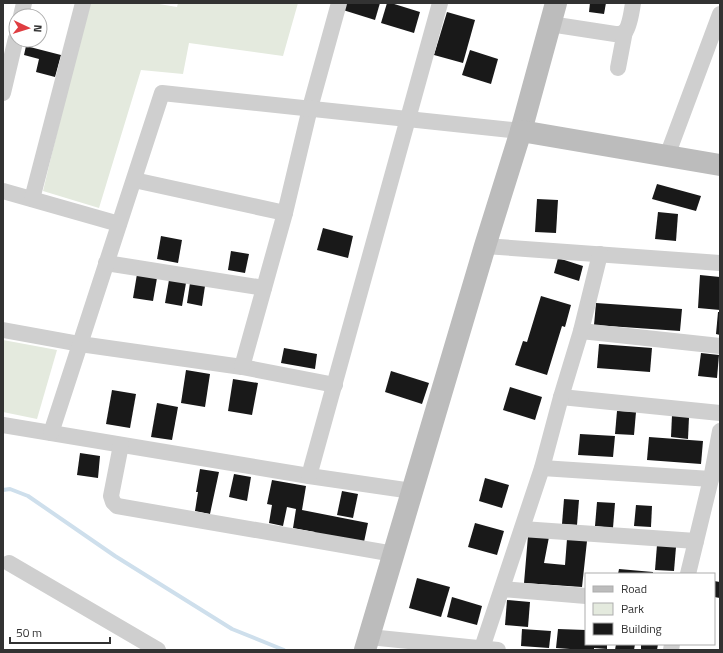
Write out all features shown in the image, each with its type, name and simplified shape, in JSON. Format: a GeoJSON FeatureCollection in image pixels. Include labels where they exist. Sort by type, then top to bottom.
{"type":"FeatureCollection","features":[{"type":"Feature","properties":{"kind":"street"},"geometry":{"type":"LineString","coordinates":[[32,199],[83,3]]}},
{"type":"Feature","properties":{"kind":"street"},"geometry":{"type":"LineString","coordinates":[[242,367],[285,213],[310,108],[339,3]]}},
{"type":"Feature","properties":{"kind":"street"},"geometry":{"type":"LineString","coordinates":[[309,476],[440,3]]}},
{"type":"Feature","properties":{"kind":"street"},"geometry":{"type":"LineString","coordinates":[[498,650],[482,648],[367,644],[485,246],[521,131],[556,3]]}},
{"type":"Feature","properties":{"kind":"street"},"geometry":{"type":"LineString","coordinates":[[618,68],[625,31],[633,3]]}},
{"type":"Feature","properties":{"kind":"street"},"geometry":{"type":"LineString","coordinates":[[667,156],[716,37],[720,14]]}},
{"type":"Feature","properties":{"kind":"street"},"geometry":{"type":"LineString","coordinates":[[550,24],[616,34],[625,31]]}},
{"type":"Feature","properties":{"kind":"street"},"geometry":{"type":"LineString","coordinates":[[3,93],[14,48]]}},
{"type":"Feature","properties":{"kind":"street"},"geometry":{"type":"LineString","coordinates":[[51,434],[162,93],[521,131],[720,165]]}},
{"type":"Feature","properties":{"kind":"street"},"geometry":{"type":"LineString","coordinates":[[134,180],[285,213]]}},
{"type":"Feature","properties":{"kind":"street"},"geometry":{"type":"LineString","coordinates":[[3,191],[119,224]]}},
{"type":"Feature","properties":{"kind":"street"},"geometry":{"type":"LineString","coordinates":[[485,246],[720,263]]}},
{"type":"Feature","properties":{"kind":"street"},"geometry":{"type":"LineString","coordinates":[[482,648],[542,468],[561,398],[582,331],[600,254]]}},
{"type":"Feature","properties":{"kind":"street"},"geometry":{"type":"LineString","coordinates":[[106,262],[264,288]]}},
{"type":"Feature","properties":{"kind":"street"},"geometry":{"type":"LineString","coordinates":[[3,330],[80,344],[242,367],[334,385]]}},
{"type":"Feature","properties":{"kind":"street"},"geometry":{"type":"LineString","coordinates":[[582,331],[720,346]]}},
{"type":"Feature","properties":{"kind":"street"},"geometry":{"type":"LineString","coordinates":[[561,398],[720,413]]}},
{"type":"Feature","properties":{"kind":"street"},"geometry":{"type":"LineString","coordinates":[[3,425],[309,476],[412,491]]}},
{"type":"Feature","properties":{"kind":"street"},"geometry":{"type":"LineString","coordinates":[[688,573],[711,479],[720,430]]}},
{"type":"Feature","properties":{"kind":"street"},"geometry":{"type":"LineString","coordinates":[[121,445],[111,496],[113,502],[117,506],[394,554]]}},
{"type":"Feature","properties":{"kind":"street"},"geometry":{"type":"LineString","coordinates":[[542,468],[711,479]]}},
{"type":"Feature","properties":{"kind":"street"},"geometry":{"type":"LineString","coordinates":[[522,529],[696,541]]}},
{"type":"Feature","properties":{"kind":"street"},"geometry":{"type":"LineString","coordinates":[[9,563],[158,650]]}},
{"type":"Feature","properties":{"kind":"street"},"geometry":{"type":"LineString","coordinates":[[502,589],[585,596]]}},
{"type":"Feature","properties":{"kind":"green space"},"geometry":{"type":"Polygon","coordinates":[[[88,3],[153,3],[177,7],[178,3],[298,3],[283,56],[189,43],[183,74],[141,70],[99,208],[43,191],[88,3]]]}},
{"type":"Feature","properties":{"kind":"green space"},"geometry":{"type":"Polygon","coordinates":[[[3,340],[57,350],[37,419],[3,412],[3,340]]]}},
{"type":"Feature","properties":{"kind":"building"},"geometry":{"type":"Polygon","coordinates":[[[345,3],[380,3],[375,20],[343,10],[345,3]]]}},
{"type":"Feature","properties":{"kind":"building"},"geometry":{"type":"Polygon","coordinates":[[[387,3],[420,12],[414,33],[381,23],[387,3]]]}},
{"type":"Feature","properties":{"kind":"building"},"geometry":{"type":"Polygon","coordinates":[[[590,3],[606,3],[604,14],[589,12],[590,3]]]}},
{"type":"Feature","properties":{"kind":"building"},"geometry":{"type":"Polygon","coordinates":[[[447,12],[475,20],[463,63],[434,55],[447,12]]]}},
{"type":"Feature","properties":{"kind":"building"},"geometry":{"type":"Polygon","coordinates":[[[26,48],[34,48],[61,55],[55,77],[36,72],[39,59],[24,55],[26,48]]]}},
{"type":"Feature","properties":{"kind":"building"},"geometry":{"type":"Polygon","coordinates":[[[470,50],[498,59],[491,84],[462,75],[470,50]]]}},
{"type":"Feature","properties":{"kind":"building"},"geometry":{"type":"Polygon","coordinates":[[[657,184],[701,196],[696,211],[652,199],[657,184]]]}},
{"type":"Feature","properties":{"kind":"building"},"geometry":{"type":"Polygon","coordinates":[[[537,199],[558,200],[556,233],[535,232],[537,199]]]}},
{"type":"Feature","properties":{"kind":"building"},"geometry":{"type":"Polygon","coordinates":[[[658,212],[678,214],[676,241],[655,239],[658,212]]]}},
{"type":"Feature","properties":{"kind":"building"},"geometry":{"type":"Polygon","coordinates":[[[323,228],[353,236],[348,258],[317,250],[323,228]]]}},
{"type":"Feature","properties":{"kind":"building"},"geometry":{"type":"Polygon","coordinates":[[[161,236],[182,240],[178,263],[157,259],[161,236]]]}},
{"type":"Feature","properties":{"kind":"building"},"geometry":{"type":"Polygon","coordinates":[[[231,251],[249,254],[245,273],[228,270],[231,251]]]}},
{"type":"Feature","properties":{"kind":"building"},"geometry":{"type":"Polygon","coordinates":[[[558,258],[583,266],[579,281],[554,273],[558,258]]]}},
{"type":"Feature","properties":{"kind":"building"},"geometry":{"type":"Polygon","coordinates":[[[137,274],[157,278],[153,301],[133,298],[137,274]]]}},
{"type":"Feature","properties":{"kind":"building"},"geometry":{"type":"Polygon","coordinates":[[[700,275],[720,277],[720,310],[698,308],[700,275]]]}},
{"type":"Feature","properties":{"kind":"building"},"geometry":{"type":"Polygon","coordinates":[[[169,280],[186,283],[182,306],[165,303],[169,280]]]}},
{"type":"Feature","properties":{"kind":"building"},"geometry":{"type":"Polygon","coordinates":[[[190,283],[205,286],[202,306],[187,303],[190,283]]]}},
{"type":"Feature","properties":{"kind":"building"},"geometry":{"type":"Polygon","coordinates":[[[541,296],[571,305],[565,327],[562,326],[547,375],[515,365],[523,341],[527,342],[541,296]]]}},
{"type":"Feature","properties":{"kind":"building"},"geometry":{"type":"Polygon","coordinates":[[[596,303],[682,309],[680,331],[594,325],[596,303]]]}},
{"type":"Feature","properties":{"kind":"building"},"geometry":{"type":"Polygon","coordinates":[[[718,312],[720,312],[720,335],[716,334],[718,312]]]}},
{"type":"Feature","properties":{"kind":"building"},"geometry":{"type":"Polygon","coordinates":[[[599,344],[652,348],[650,372],[597,368],[599,344]]]}},
{"type":"Feature","properties":{"kind":"building"},"geometry":{"type":"Polygon","coordinates":[[[284,348],[317,354],[315,369],[281,363],[284,348]]]}},
{"type":"Feature","properties":{"kind":"building"},"geometry":{"type":"Polygon","coordinates":[[[701,353],[719,355],[717,378],[698,376],[701,353]]]}},
{"type":"Feature","properties":{"kind":"building"},"geometry":{"type":"Polygon","coordinates":[[[186,370],[210,374],[205,407],[181,403],[186,370]]]}},
{"type":"Feature","properties":{"kind":"building"},"geometry":{"type":"Polygon","coordinates":[[[391,371],[429,383],[422,404],[385,392],[391,371]]]}},
{"type":"Feature","properties":{"kind":"building"},"geometry":{"type":"Polygon","coordinates":[[[233,379],[258,383],[252,415],[228,411],[233,379]]]}},
{"type":"Feature","properties":{"kind":"building"},"geometry":{"type":"Polygon","coordinates":[[[510,387],[542,397],[535,420],[503,410],[510,387]]]}},
{"type":"Feature","properties":{"kind":"building"},"geometry":{"type":"Polygon","coordinates":[[[112,390],[136,394],[130,428],[106,424],[112,390]]]}},
{"type":"Feature","properties":{"kind":"building"},"geometry":{"type":"Polygon","coordinates":[[[157,403],[178,407],[172,440],[151,437],[157,403]]]}},
{"type":"Feature","properties":{"kind":"building"},"geometry":{"type":"Polygon","coordinates":[[[617,411],[636,412],[634,435],[615,434],[617,411]]]}},
{"type":"Feature","properties":{"kind":"building"},"geometry":{"type":"Polygon","coordinates":[[[672,415],[689,417],[688,439],[671,437],[672,415]]]}},
{"type":"Feature","properties":{"kind":"building"},"geometry":{"type":"Polygon","coordinates":[[[580,434],[615,436],[613,457],[578,455],[580,434]]]}},
{"type":"Feature","properties":{"kind":"building"},"geometry":{"type":"Polygon","coordinates":[[[649,437],[703,441],[701,464],[647,460],[649,437]]]}},
{"type":"Feature","properties":{"kind":"building"},"geometry":{"type":"Polygon","coordinates":[[[80,453],[100,456],[98,478],[77,475],[80,453]]]}},
{"type":"Feature","properties":{"kind":"building"},"geometry":{"type":"Polygon","coordinates":[[[200,469],[219,472],[210,514],[195,511],[198,492],[196,492],[200,469]]]}},
{"type":"Feature","properties":{"kind":"building"},"geometry":{"type":"Polygon","coordinates":[[[234,474],[251,477],[247,501],[229,497],[234,474]]]}},
{"type":"Feature","properties":{"kind":"building"},"geometry":{"type":"Polygon","coordinates":[[[485,478],[509,485],[502,508],[479,501],[485,478]]]}},
{"type":"Feature","properties":{"kind":"building"},"geometry":{"type":"Polygon","coordinates":[[[272,480],[306,486],[302,510],[368,523],[364,542],[315,534],[315,532],[293,528],[296,509],[287,507],[283,526],[269,523],[272,505],[267,504],[272,480]]]}},
{"type":"Feature","properties":{"kind":"building"},"geometry":{"type":"Polygon","coordinates":[[[342,491],[358,494],[353,518],[337,515],[342,491]]]}},
{"type":"Feature","properties":{"kind":"building"},"geometry":{"type":"Polygon","coordinates":[[[564,499],[579,500],[577,525],[562,524],[564,499]]]}},
{"type":"Feature","properties":{"kind":"building"},"geometry":{"type":"Polygon","coordinates":[[[597,502],[615,503],[613,528],[595,526],[597,502]]]}},
{"type":"Feature","properties":{"kind":"building"},"geometry":{"type":"Polygon","coordinates":[[[636,505],[652,506],[651,527],[634,526],[636,505]]]}},
{"type":"Feature","properties":{"kind":"building"},"geometry":{"type":"Polygon","coordinates":[[[475,523],[504,531],[497,555],[468,547],[475,523]]]}},
{"type":"Feature","properties":{"kind":"building"},"geometry":{"type":"Polygon","coordinates":[[[528,536],[549,537],[544,563],[565,565],[567,539],[587,541],[582,587],[524,583],[528,536]]]}},
{"type":"Feature","properties":{"kind":"building"},"geometry":{"type":"Polygon","coordinates":[[[657,545],[676,547],[674,571],[655,570],[657,545]]]}},
{"type":"Feature","properties":{"kind":"building"},"geometry":{"type":"Polygon","coordinates":[[[619,569],[653,572],[653,573],[618,573],[619,569]]]}},
{"type":"Feature","properties":{"kind":"building"},"geometry":{"type":"Polygon","coordinates":[[[417,578],[450,587],[441,617],[409,608],[417,578]]]}},
{"type":"Feature","properties":{"kind":"building"},"geometry":{"type":"Polygon","coordinates":[[[715,581],[720,582],[720,598],[715,597],[715,581]]]}},
{"type":"Feature","properties":{"kind":"building"},"geometry":{"type":"Polygon","coordinates":[[[452,597],[482,606],[477,625],[447,617],[452,597]]]}},
{"type":"Feature","properties":{"kind":"building"},"geometry":{"type":"Polygon","coordinates":[[[507,600],[530,602],[528,627],[505,625],[507,600]]]}},
{"type":"Feature","properties":{"kind":"building"},"geometry":{"type":"Polygon","coordinates":[[[522,629],[551,631],[549,648],[521,646],[522,629]]]}},
{"type":"Feature","properties":{"kind":"building"},"geometry":{"type":"Polygon","coordinates":[[[558,629],[585,630],[585,645],[607,645],[607,649],[594,648],[594,650],[556,648],[558,629]]]}},
{"type":"Feature","properties":{"kind":"building"},"geometry":{"type":"Polygon","coordinates":[[[616,645],[635,645],[634,650],[615,650],[616,645]]]}},
{"type":"Feature","properties":{"kind":"building"},"geometry":{"type":"Polygon","coordinates":[[[641,645],[658,645],[657,650],[641,650],[641,645]]]}},
{"type":"Feature","properties":{"kind":"waterway"},"geometry":{"type":"LineString","coordinates":[[3,490],[10,489],[28,496],[115,556],[232,629],[284,650]]}}]}
